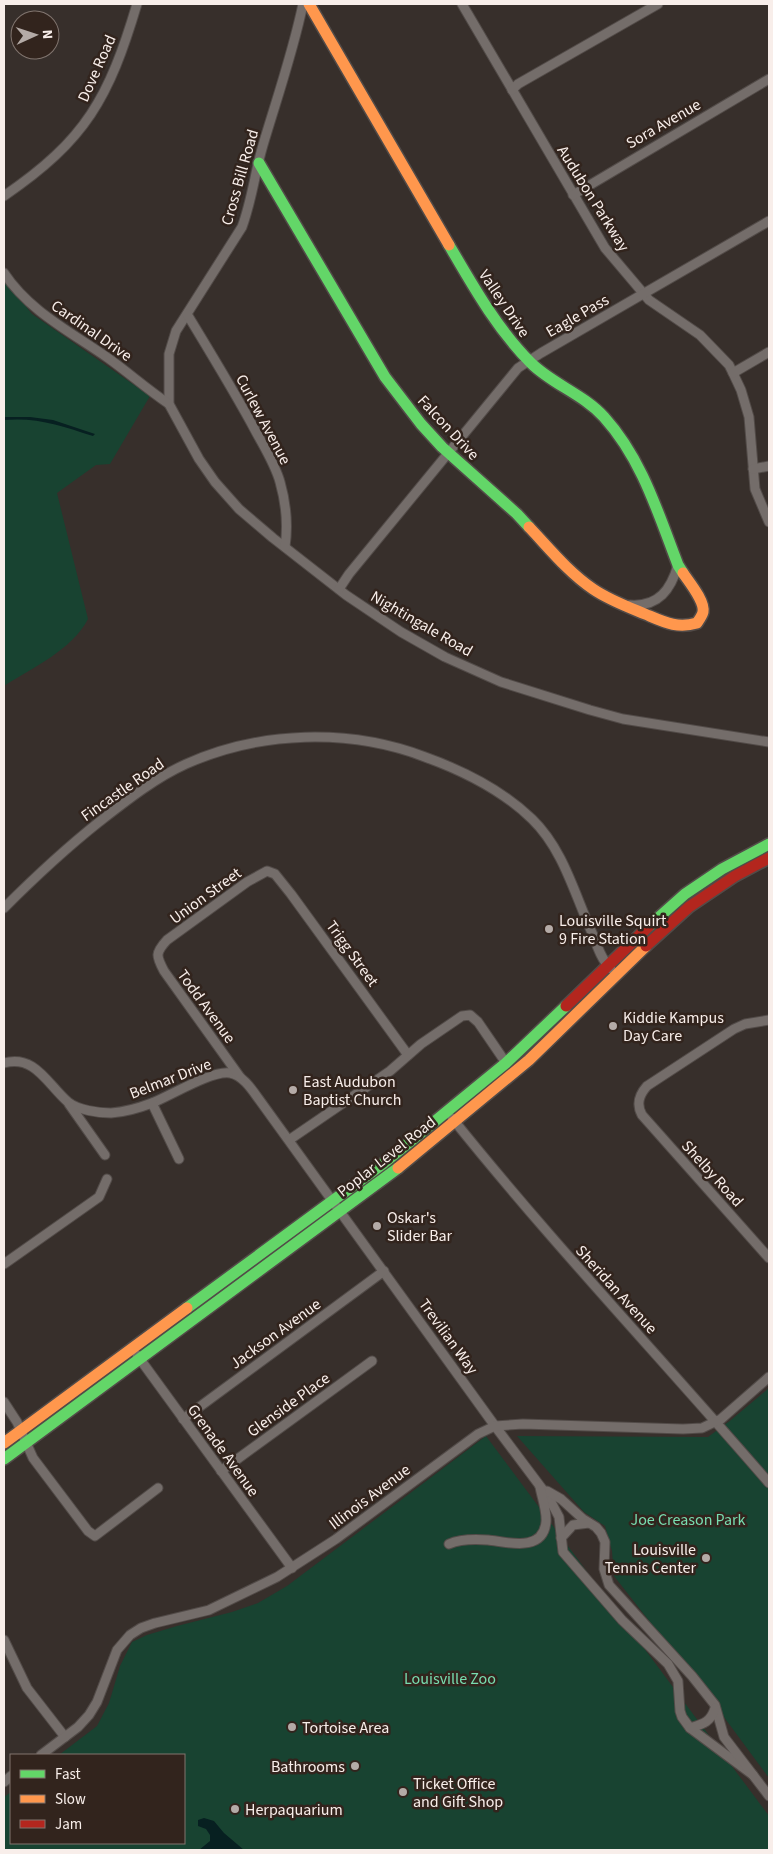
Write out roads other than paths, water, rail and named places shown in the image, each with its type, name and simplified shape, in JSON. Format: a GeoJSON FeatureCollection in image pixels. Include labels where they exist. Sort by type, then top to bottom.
{"type":"FeatureCollection","features":[{"type":"Feature","properties":{"kind":"main road","name":"Valley Drive"},"geometry":{"type":"LineString","coordinates":[[309,4],[487,308],[503,332],[528,361],[594,408],[630,451],[642,472],[678,564],[698,594],[702,605],[702,613],[697,623]]}},
{"type":"Feature","properties":{"kind":"main road","name":"Falcon Drive"},"geometry":{"type":"LineString","coordinates":[[259,163],[385,376],[421,424],[448,453],[516,514],[568,569],[593,589],[621,604],[660,620],[679,626],[690,626],[697,623]]}},
{"type":"Feature","properties":{"kind":"main road","name":"Poplar Level Road"},"geometry":{"type":"LineString","coordinates":[[4,1443],[384,1163],[506,1063],[650,925],[686,894],[722,869],[769,844]]}},
{"type":"Feature","properties":{"kind":"main road","name":"Poplar Level Road"},"geometry":{"type":"LineString","coordinates":[[4,1459],[340,1212],[455,1122],[529,1060],[689,907],[729,880],[769,858]]}},
{"type":"Feature","properties":{"kind":"street","name":"Dove Road"},"geometry":{"type":"LineString","coordinates":[[4,196],[35,174],[60,152],[90,118],[121,57],[136,4]]}},
{"type":"Feature","properties":{"kind":"street","name":"Cross Bill Road"},"geometry":{"type":"LineString","coordinates":[[169,404],[169,354],[171,343],[176,331],[242,227],[248,212],[259,163],[295,44],[303,4]]}},
{"type":"Feature","properties":{"kind":"street","name":"Audubon Parkway"},"geometry":{"type":"LineString","coordinates":[[462,4],[605,248],[643,294],[660,309],[700,335],[729,365],[734,373],[744,397],[749,417],[753,470],[758,498],[769,522]]}},
{"type":"Feature","properties":{"kind":"street"},"geometry":{"type":"LineString","coordinates":[[512,90],[658,4]]}},
{"type":"Feature","properties":{"kind":"street","name":"Sora Avenue"},"geometry":{"type":"LineString","coordinates":[[573,195],[769,79]]}},
{"type":"Feature","properties":{"kind":"street","name":"Eagle Pass"},"geometry":{"type":"LineString","coordinates":[[339,589],[349,574],[518,368],[769,221]]}},
{"type":"Feature","properties":{"kind":"street","name":"Cardinal Drive"},"geometry":{"type":"LineString","coordinates":[[4,273],[19,293],[40,312],[119,366],[169,404]]}},
{"type":"Feature","properties":{"kind":"street","name":"Curlew Avenue"},"geometry":{"type":"LineString","coordinates":[[187,314],[273,464],[283,496],[287,528],[285,547]]}},
{"type":"Feature","properties":{"kind":"street"},"geometry":{"type":"LineString","coordinates":[[734,373],[769,352]]}},
{"type":"Feature","properties":{"kind":"street","name":"Nightingale Road"},"geometry":{"type":"LineString","coordinates":[[169,404],[199,459],[215,482],[239,509],[339,589],[402,632],[444,657],[501,682],[623,719],[769,742]]}},
{"type":"Feature","properties":{"kind":"street"},"geometry":{"type":"LineString","coordinates":[[753,470],[769,466]]}},
{"type":"Feature","properties":{"kind":"street"},"geometry":{"type":"LineString","coordinates":[[621,604],[639,606],[655,600],[665,593],[673,581],[678,564]]}},
{"type":"Feature","properties":{"kind":"street","name":"Fincastle Road"},"geometry":{"type":"LineString","coordinates":[[4,908],[66,850],[115,810],[142,790],[186,764],[215,753],[254,742],[309,737],[355,739],[403,749],[467,775],[514,803],[532,819],[558,853],[607,966],[616,975]]}},
{"type":"Feature","properties":{"kind":"street","name":"Union Street"},"geometry":{"type":"LineString","coordinates":[[160,949],[167,940],[247,882],[262,873],[271,872]]}},
{"type":"Feature","properties":{"kind":"street","name":"Trigg Street"},"geometry":{"type":"LineString","coordinates":[[271,872],[279,878],[291,894],[408,1055]]}},
{"type":"Feature","properties":{"kind":"street","name":"Todd Avenue"},"geometry":{"type":"LineString","coordinates":[[160,949],[157,958],[164,971],[240,1078]]}},
{"type":"Feature","properties":{"kind":"street"},"geometry":{"type":"LineString","coordinates":[[289,1140],[390,1071],[458,1017],[465,1015],[474,1018],[506,1063]]}},
{"type":"Feature","properties":{"kind":"street","name":"Shelby Road"},"geometry":{"type":"LineString","coordinates":[[769,1020],[745,1024],[722,1036],[646,1086],[640,1096],[638,1105],[642,1116],[689,1166],[769,1258]]}},
{"type":"Feature","properties":{"kind":"street","name":"Belmar Drive"},"geometry":{"type":"LineString","coordinates":[[4,1063],[19,1062],[32,1066],[69,1103],[87,1110],[110,1113],[123,1112],[152,1103],[191,1084],[219,1074],[231,1073],[240,1078]]}},
{"type":"Feature","properties":{"kind":"street"},"geometry":{"type":"LineString","coordinates":[[240,1078],[258,1098],[333,1201]]}},
{"type":"Feature","properties":{"kind":"street"},"geometry":{"type":"LineString","coordinates":[[69,1103],[104,1155]]}},
{"type":"Feature","properties":{"kind":"street"},"geometry":{"type":"LineString","coordinates":[[152,1103],[179,1159]]}},
{"type":"Feature","properties":{"kind":"street","name":"Sheridan Avenue"},"geometry":{"type":"LineString","coordinates":[[447,1112],[559,1247],[769,1483]]}},
{"type":"Feature","properties":{"kind":"street"},"geometry":{"type":"LineString","coordinates":[[4,1264],[99,1196],[107,1179]]}},
{"type":"Feature","properties":{"kind":"street","name":"Trevilian Way"},"geometry":{"type":"LineString","coordinates":[[333,1201],[555,1507],[563,1552],[568,1559],[622,1620],[674,1672],[679,1691],[680,1711],[690,1728],[753,1775]]}},
{"type":"Feature","properties":{"kind":"street","name":"Jackson Avenue"},"geometry":{"type":"LineString","coordinates":[[183,1418],[384,1270]]}},
{"type":"Feature","properties":{"kind":"street","name":"Grenade Avenue"},"geometry":{"type":"LineString","coordinates":[[133,1348],[292,1568]]}},
{"type":"Feature","properties":{"kind":"street","name":"Glenside Place"},"geometry":{"type":"LineString","coordinates":[[222,1471],[372,1361]]}},
{"type":"Feature","properties":{"kind":"street","name":"Illinois Avenue"},"geometry":{"type":"LineString","coordinates":[[42,1754],[83,1722],[94,1708],[117,1650],[130,1635],[141,1628],[155,1623],[209,1610],[250,1592],[292,1568],[336,1539],[478,1434],[495,1426],[523,1424],[702,1428],[716,1422],[769,1377]]}},
{"type":"Feature","properties":{"kind":"street"},"geometry":{"type":"LineString","coordinates":[[4,1402],[33,1458],[88,1531],[95,1536],[158,1488]]}},
{"type":"Feature","properties":{"kind":"street"},"geometry":{"type":"LineString","coordinates":[[449,1544],[457,1541],[485,1540],[525,1545],[539,1538],[544,1531],[546,1521],[540,1487]]}},
{"type":"Feature","properties":{"kind":"street","name":"Trevilian Way"},"geometry":{"type":"LineString","coordinates":[[540,1487],[560,1499],[596,1527],[605,1542],[604,1569],[609,1585],[692,1676],[715,1705],[724,1737],[769,1796]]}},
{"type":"Feature","properties":{"kind":"street"},"geometry":{"type":"LineString","coordinates":[[561,1538],[573,1525],[589,1523]]}},
{"type":"Feature","properties":{"kind":"street"},"geometry":{"type":"LineString","coordinates":[[4,1640],[27,1688],[65,1737]]}},
{"type":"Feature","properties":{"kind":"street"},"geometry":{"type":"LineString","coordinates":[[690,1728],[703,1724],[712,1716],[715,1705]]}},
{"type":"Feature","properties":{"kind":"water"},"geometry":{"type":"Polygon","coordinates":[[[4,417],[30,417],[53,420],[95,434],[93,436],[38,421],[4,420],[4,417]]]}},
{"type":"Feature","properties":{"kind":"water"},"geometry":{"type":"Polygon","coordinates":[[[204,1818],[214,1821],[224,1833],[244,1850],[199,1850],[210,1841],[210,1835],[206,1829],[198,1826],[198,1820],[204,1818]]]}},
{"type":"Feature","properties":{"kind":"place","name":"Louisville Squirt 9 Fire Station"},"geometry":{"type":"Point","coordinates":[549,929]}},
{"type":"Feature","properties":{"kind":"place","name":"Kiddie Kampus Day Care"},"geometry":{"type":"Point","coordinates":[613,1026]}},
{"type":"Feature","properties":{"kind":"place","name":"East Audubon Baptist Church"},"geometry":{"type":"Point","coordinates":[293,1090]}},
{"type":"Feature","properties":{"kind":"place","name":"Oskar's Slider Bar"},"geometry":{"type":"Point","coordinates":[377,1226]}},
{"type":"Feature","properties":{"kind":"place","name":"Louisville Tennis Center"},"geometry":{"type":"Point","coordinates":[706,1558]}},
{"type":"Feature","properties":{"kind":"place","name":"Tortoise Area"},"geometry":{"type":"Point","coordinates":[292,1727]}},
{"type":"Feature","properties":{"kind":"place","name":"Bathrooms"},"geometry":{"type":"Point","coordinates":[355,1766]}},
{"type":"Feature","properties":{"kind":"place","name":"Ticket Office and Gift Shop"},"geometry":{"type":"Point","coordinates":[403,1792]}},
{"type":"Feature","properties":{"kind":"place","name":"Herpaquarium"},"geometry":{"type":"Point","coordinates":[235,1809]}},
{"type":"Feature","properties":{"kind":"park label","name":"Joe Creason Park"},"geometry":{"type":"Point","coordinates":[688,1519]}},
{"type":"Feature","properties":{"kind":"park label","name":"Louisville Zoo"},"geometry":{"type":"Point","coordinates":[450,1678]}}]}
